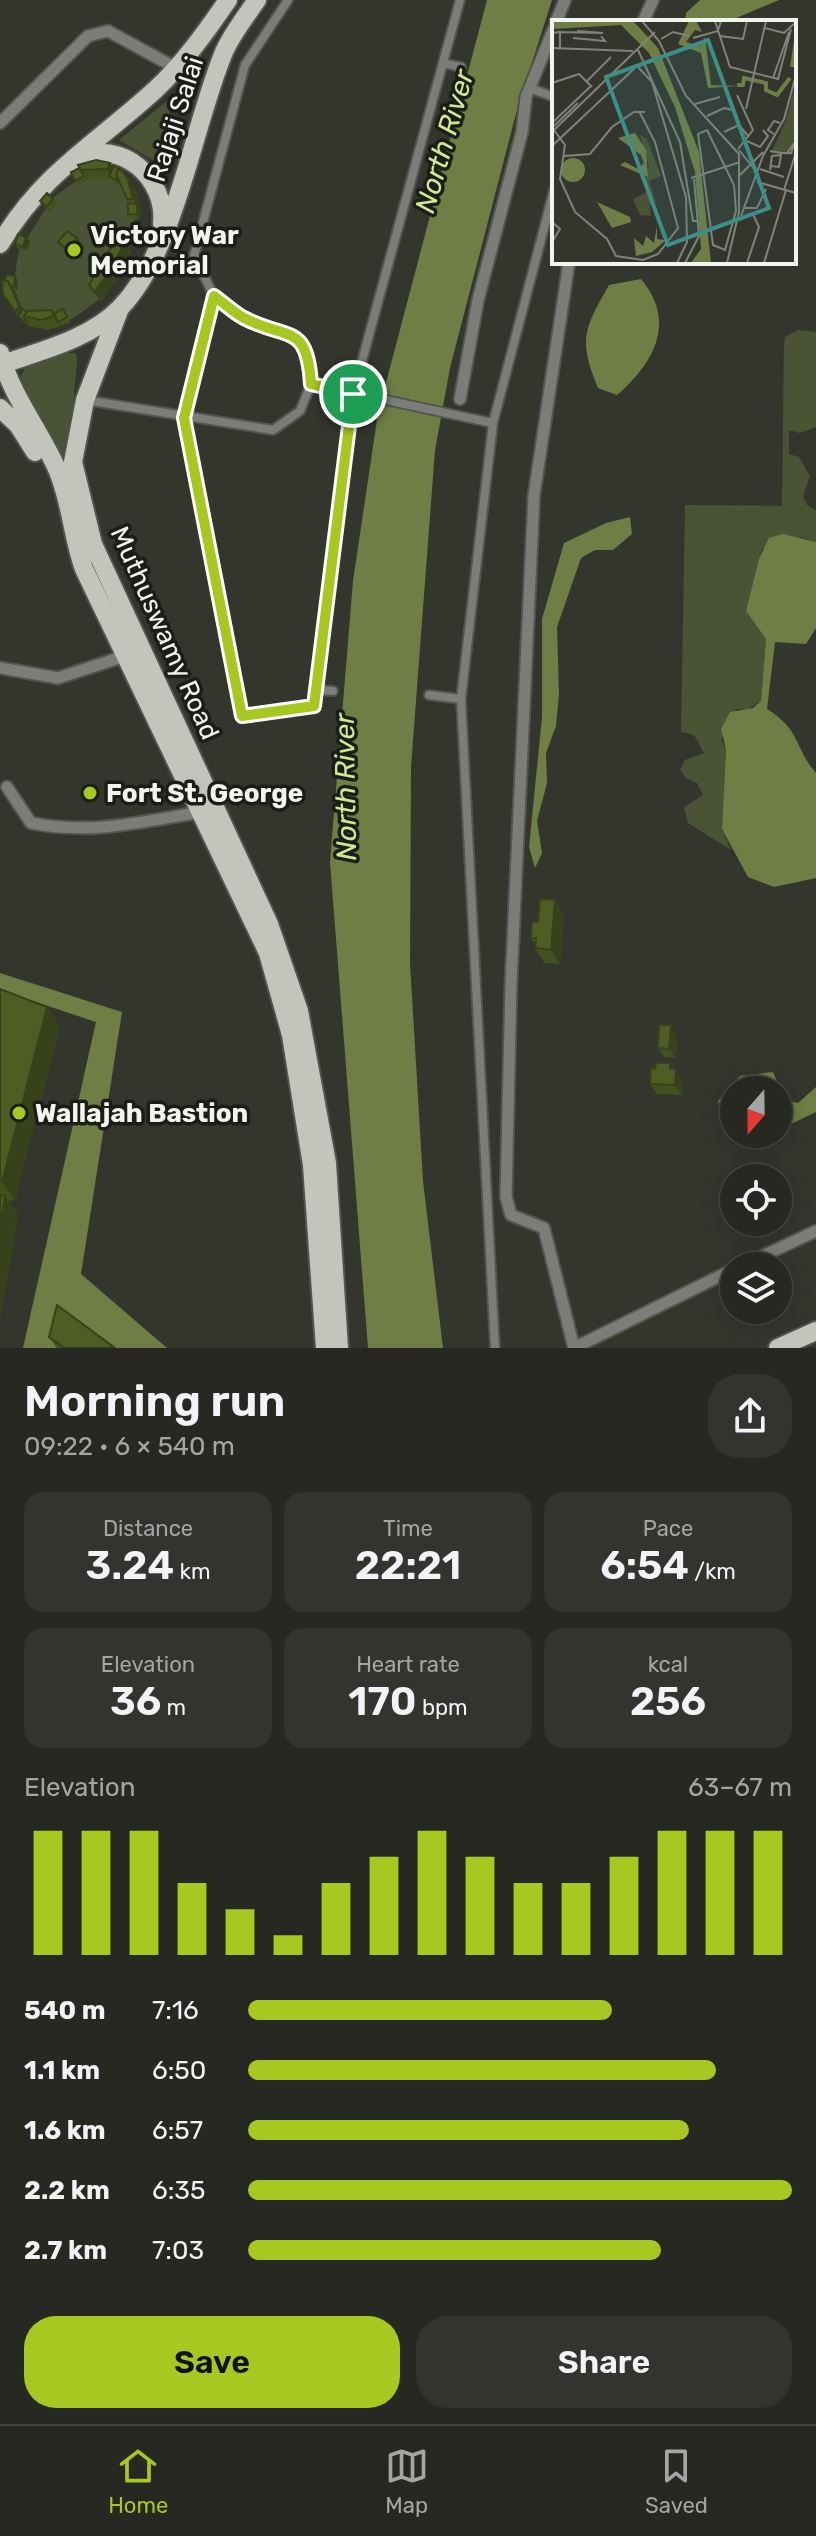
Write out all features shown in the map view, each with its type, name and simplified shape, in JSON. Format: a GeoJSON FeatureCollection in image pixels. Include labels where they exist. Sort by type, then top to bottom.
{"type":"FeatureCollection","features":[{"type":"Feature","properties":{"kind":"main road","name":"Rajaji Salai"},"geometry":{"type":"LineString","coordinates":[[0,244],[34,194],[176,68],[228,0]]}},
{"type":"Feature","properties":{"kind":"main road","name":"Rajaji Salai"},"geometry":{"type":"LineString","coordinates":[[1,361],[85,332],[120,308],[140,279],[160,238],[225,49],[257,0]]}},
{"type":"Feature","properties":{"kind":"main road"},"geometry":{"type":"LineString","coordinates":[[65,165],[99,152],[114,154],[140,168],[151,177],[161,202],[160,238]]}},
{"type":"Feature","properties":{"kind":"main road","name":"Muthuswamy Road"},"geometry":{"type":"LineString","coordinates":[[120,308],[85,400],[73,462],[93,544],[269,924],[299,1011],[327,1163],[339,1348]]}},
{"type":"Feature","properties":{"kind":"main road","name":"Muthuswamy Road"},"geometry":{"type":"LineString","coordinates":[[1,361],[56,467],[67,500],[74,542],[84,569],[128,655],[268,953],[291,1035],[312,1165],[325,1348]]}},
{"type":"Feature","properties":{"kind":"main road"},"geometry":{"type":"LineString","coordinates":[[0,408],[18,425],[67,500]]}},
{"type":"Feature","properties":{"kind":"main road"},"geometry":{"type":"LineString","coordinates":[[778,1348],[816,1331]]}},
{"type":"Feature","properties":{"kind":"street"},"geometry":{"type":"LineString","coordinates":[[85,400],[273,430],[300,411],[311,384],[309,354],[294,335],[244,318],[214,296],[194,256],[245,65],[288,0]]}},
{"type":"Feature","properties":{"kind":"street"},"geometry":{"type":"LineString","coordinates":[[214,296],[184,418],[242,716],[314,706],[353,394],[460,0]]}},
{"type":"Feature","properties":{"kind":"street"},"geometry":{"type":"LineString","coordinates":[[557,20],[565,0]]}},
{"type":"Feature","properties":{"kind":"street"},"geometry":{"type":"LineString","coordinates":[[644,20],[653,0]]}},
{"type":"Feature","properties":{"kind":"street"},"geometry":{"type":"LineString","coordinates":[[0,123],[88,36],[108,31],[176,68]]}},
{"type":"Feature","properties":{"kind":"street"},"geometry":{"type":"LineString","coordinates":[[460,399],[478,300],[522,132],[526,97],[552,33]]}},
{"type":"Feature","properties":{"kind":"street"},"geometry":{"type":"LineString","coordinates":[[443,63],[461,67]]}},
{"type":"Feature","properties":{"kind":"street"},"geometry":{"type":"LineString","coordinates":[[535,90],[552,96]]}},
{"type":"Feature","properties":{"kind":"street"},"geometry":{"type":"LineString","coordinates":[[495,1348],[461,699],[493,423],[552,198]]}},
{"type":"Feature","properties":{"kind":"street"},"geometry":{"type":"LineString","coordinates":[[569,264],[534,495],[512,952],[506,1197],[511,1215],[544,1228],[574,1348],[720,1276]]}},
{"type":"Feature","properties":{"kind":"street"},"geometry":{"type":"LineString","coordinates":[[311,384],[493,423]]}},
{"type":"Feature","properties":{"kind":"street"},"geometry":{"type":"LineString","coordinates":[[0,668],[58,678],[128,655]]}},
{"type":"Feature","properties":{"kind":"street"},"geometry":{"type":"LineString","coordinates":[[318,690],[333,691]]}},
{"type":"Feature","properties":{"kind":"street"},"geometry":{"type":"LineString","coordinates":[[429,695],[461,699]]}},
{"type":"Feature","properties":{"kind":"street"},"geometry":{"type":"LineString","coordinates":[[7,787],[31,823],[63,829],[90,831],[201,812]]}},
{"type":"Feature","properties":{"kind":"street"},"geometry":{"type":"LineString","coordinates":[[771,1252],[816,1231]]}},
{"type":"Feature","properties":{"kind":"shaded area"},"geometry":{"type":"Polygon","coordinates":[[[168,100],[172,102],[158,163],[119,140],[168,100]]]}},
{"type":"Feature","properties":{"kind":"shaded area"},"geometry":{"type":"Polygon","coordinates":[[[118,171],[135,191],[140,219],[135,219],[121,272],[101,301],[99,299],[64,323],[40,328],[28,325],[18,317],[10,303],[21,239],[26,240],[46,208],[43,205],[76,181],[118,171]]]}},
{"type":"Feature","properties":{"kind":"shaded area"},"geometry":{"type":"Polygon","coordinates":[[[798,330],[816,332],[816,427],[800,433],[789,430],[789,454],[799,457],[810,476],[803,496],[807,505],[816,510],[816,542],[801,537],[762,549],[746,611],[766,639],[761,701],[748,709],[736,709],[721,739],[726,749],[722,829],[731,850],[688,823],[684,807],[703,795],[697,783],[686,778],[680,770],[685,760],[704,753],[694,735],[681,732],[685,505],[782,506],[784,346],[785,337],[798,330]]]}},
{"type":"Feature","properties":{"kind":"shaded area"},"geometry":{"type":"Polygon","coordinates":[[[76,354],[77,360],[67,472],[20,380],[27,366],[33,362],[76,354]]]}},
{"type":"Feature","properties":{"kind":"water","name":"North River"},"geometry":{"type":"Polygon","coordinates":[[[487,0],[552,0],[518,106],[450,368],[435,450],[411,767],[410,963],[423,1181],[443,1348],[368,1348],[330,862],[353,581],[378,413],[487,0]]]}},
{"type":"Feature","properties":{"kind":"water"},"geometry":{"type":"Polygon","coordinates":[[[700,0],[779,0],[732,20],[685,20],[686,13],[700,0]]]}},
{"type":"Feature","properties":{"kind":"water"},"geometry":{"type":"Polygon","coordinates":[[[641,279],[658,311],[656,341],[641,369],[617,395],[598,388],[586,346],[589,324],[609,285],[641,279]]]}},
{"type":"Feature","properties":{"kind":"water"},"geometry":{"type":"Polygon","coordinates":[[[630,517],[632,534],[613,550],[595,550],[581,558],[557,627],[559,694],[556,726],[546,753],[547,783],[537,821],[542,853],[535,868],[529,847],[542,717],[542,619],[564,543],[606,523],[630,517]]]}},
{"type":"Feature","properties":{"kind":"water"},"geometry":{"type":"Polygon","coordinates":[[[783,534],[816,542],[816,628],[806,644],[775,642],[767,709],[786,724],[816,773],[816,878],[774,887],[748,877],[722,829],[726,749],[721,729],[730,712],[753,708],[761,701],[766,639],[746,611],[759,559],[769,538],[783,534]]]}},
{"type":"Feature","properties":{"kind":"water"},"geometry":{"type":"Polygon","coordinates":[[[0,973],[122,1012],[81,1274],[167,1348],[23,1348],[96,1022],[0,990],[0,973]]]}},
{"type":"Feature","properties":{"kind":"water"},"geometry":{"type":"Polygon","coordinates":[[[773,1072],[775,1076],[740,1076],[773,1072]]]}},
{"type":"Feature","properties":{"kind":"water"},"geometry":{"type":"Polygon","coordinates":[[[816,1087],[816,1112],[792,1123],[792,1102],[798,1103],[816,1087]]]}},
{"type":"Feature","properties":{"kind":"building"},"geometry":{"type":"Polygon","coordinates":[[[96,160],[110,163],[107,169],[80,170],[78,165],[96,160]]]}},
{"type":"Feature","properties":{"kind":"building"},"geometry":{"type":"Polygon","coordinates":[[[114,166],[119,169],[116,174],[118,181],[109,176],[114,166]]]}},
{"type":"Feature","properties":{"kind":"building"},"geometry":{"type":"Polygon","coordinates":[[[80,168],[84,176],[75,181],[71,172],[80,168]]]}},
{"type":"Feature","properties":{"kind":"building"},"geometry":{"type":"Polygon","coordinates":[[[119,168],[127,177],[133,199],[127,199],[116,174],[119,168]]]}},
{"type":"Feature","properties":{"kind":"building"},"geometry":{"type":"Polygon","coordinates":[[[47,193],[53,199],[46,207],[40,201],[47,193]]]}},
{"type":"Feature","properties":{"kind":"building"},"geometry":{"type":"Polygon","coordinates":[[[128,203],[137,204],[137,214],[128,214],[128,203]]]}},
{"type":"Feature","properties":{"kind":"building"},"geometry":{"type":"Polygon","coordinates":[[[67,231],[77,238],[69,250],[58,242],[67,231]]]}},
{"type":"Feature","properties":{"kind":"building"},"geometry":{"type":"Polygon","coordinates":[[[18,234],[26,237],[23,247],[15,244],[18,234]]]}},
{"type":"Feature","properties":{"kind":"building"},"geometry":{"type":"Polygon","coordinates":[[[117,238],[125,241],[111,270],[94,292],[89,285],[117,238]]]}},
{"type":"Feature","properties":{"kind":"building"},"geometry":{"type":"Polygon","coordinates":[[[6,275],[15,276],[14,286],[5,281],[6,275]]]}},
{"type":"Feature","properties":{"kind":"building"},"geometry":{"type":"Polygon","coordinates":[[[2,281],[8,281],[19,306],[15,311],[3,294],[2,281]]]}},
{"type":"Feature","properties":{"kind":"building"},"geometry":{"type":"Polygon","coordinates":[[[23,309],[27,312],[24,316],[27,322],[18,317],[23,309]]]}},
{"type":"Feature","properties":{"kind":"building"},"geometry":{"type":"Polygon","coordinates":[[[63,309],[67,317],[58,322],[54,314],[63,309]]]}},
{"type":"Feature","properties":{"kind":"building"},"geometry":{"type":"Polygon","coordinates":[[[51,310],[54,316],[41,320],[24,316],[28,311],[51,310]]]}},
{"type":"Feature","properties":{"kind":"building"},"geometry":{"type":"Polygon","coordinates":[[[540,899],[555,900],[551,950],[535,948],[536,938],[531,938],[532,922],[538,922],[540,899]]]}},
{"type":"Feature","properties":{"kind":"building"},"geometry":{"type":"Polygon","coordinates":[[[0,989],[47,1007],[2,1182],[0,1182],[0,989]]]}},
{"type":"Feature","properties":{"kind":"building"},"geometry":{"type":"Polygon","coordinates":[[[659,1025],[671,1025],[669,1049],[658,1048],[659,1025]]]}},
{"type":"Feature","properties":{"kind":"building"},"geometry":{"type":"Polygon","coordinates":[[[656,1063],[670,1063],[670,1069],[676,1069],[675,1085],[650,1084],[651,1068],[655,1069],[656,1063]]]}},
{"type":"Feature","properties":{"kind":"building"},"geometry":{"type":"Polygon","coordinates":[[[0,1195],[5,1196],[0,1226],[0,1195]]]}},
{"type":"Feature","properties":{"kind":"building"},"geometry":{"type":"Polygon","coordinates":[[[57,1305],[115,1348],[65,1348],[49,1337],[57,1305]]]}},
{"type":"Feature","properties":{"kind":"place","name":"Victory War Memorial"},"geometry":{"type":"Point","coordinates":[74,250]}},
{"type":"Feature","properties":{"kind":"place","name":"Fort St. George"},"geometry":{"type":"Point","coordinates":[90,793]}},
{"type":"Feature","properties":{"kind":"place","name":"Wallajah Bastion"},"geometry":{"type":"Point","coordinates":[19,1113]}},
{"type":"Feature","properties":{"kind":"route"},"geometry":{"type":"LineString","coordinates":[[214,296],[244,318],[294,335],[309,354],[311,384],[353,394],[314,706],[242,716],[184,418],[214,296]]}}]}
